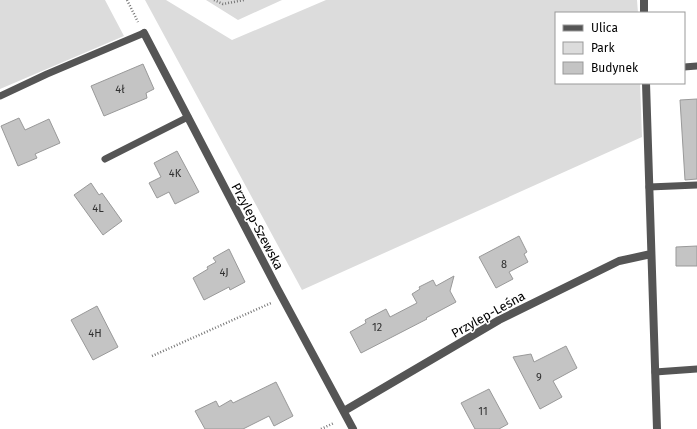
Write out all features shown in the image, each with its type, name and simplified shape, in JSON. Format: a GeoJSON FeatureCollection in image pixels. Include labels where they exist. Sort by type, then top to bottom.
{"type":"FeatureCollection","features":[{"type":"Feature","properties":{"kind":"street"},"geometry":{"type":"LineString","coordinates":[[644,0],[644,12]]}},
{"type":"Feature","properties":{"kind":"street","name":"Przylep-Szewska"},"geometry":{"type":"LineString","coordinates":[[144,33],[353,429]]}},
{"type":"Feature","properties":{"kind":"street"},"geometry":{"type":"LineString","coordinates":[[646,84],[657,429]]}},
{"type":"Feature","properties":{"kind":"street","name":"Przylep-Leśna"},"geometry":{"type":"LineString","coordinates":[[344,411],[499,320],[619,261],[651,254]]}},
{"type":"Feature","properties":{"kind":"lane"},"geometry":{"type":"LineString","coordinates":[[0,96],[47,74],[144,33]]}},
{"type":"Feature","properties":{"kind":"lane"},"geometry":{"type":"LineString","coordinates":[[685,67],[697,66]]}},
{"type":"Feature","properties":{"kind":"lane"},"geometry":{"type":"LineString","coordinates":[[105,160],[188,117]]}},
{"type":"Feature","properties":{"kind":"lane"},"geometry":{"type":"LineString","coordinates":[[649,186],[697,185]]}},
{"type":"Feature","properties":{"kind":"lane"},"geometry":{"type":"LineString","coordinates":[[656,372],[697,369]]}},
{"type":"Feature","properties":{"kind":"path"},"geometry":{"type":"LineString","coordinates":[[127,0],[144,33]]}},
{"type":"Feature","properties":{"kind":"path"},"geometry":{"type":"LineString","coordinates":[[214,0],[224,4],[244,0]]}},
{"type":"Feature","properties":{"kind":"path"},"geometry":{"type":"LineString","coordinates":[[152,356],[271,303],[286,303]]}},
{"type":"Feature","properties":{"kind":"green space"},"geometry":{"type":"Polygon","coordinates":[[[0,0],[105,0],[124,36],[0,89],[0,0]]]}},
{"type":"Feature","properties":{"kind":"green space"},"geometry":{"type":"Polygon","coordinates":[[[145,0],[166,0],[232,40],[326,0],[637,0],[638,12],[555,12],[555,84],[640,84],[642,137],[302,290],[145,0]]]}},
{"type":"Feature","properties":{"kind":"green space"},"geometry":{"type":"Polygon","coordinates":[[[206,0],[282,0],[238,20],[206,0]]]}},
{"type":"Feature","properties":{"kind":"building"},"geometry":{"type":"Polygon","coordinates":[[[143,64],[154,89],[146,93],[147,98],[104,116],[91,86],[143,64]]]}},
{"type":"Feature","properties":{"kind":"building"},"geometry":{"type":"Polygon","coordinates":[[[697,99],[697,179],[685,180],[680,100],[697,99]]]}},
{"type":"Feature","properties":{"kind":"building"},"geometry":{"type":"Polygon","coordinates":[[[19,118],[25,130],[49,119],[60,143],[35,154],[37,158],[18,166],[1,126],[19,118]]]}},
{"type":"Feature","properties":{"kind":"building"},"geometry":{"type":"Polygon","coordinates":[[[177,151],[199,192],[175,204],[169,192],[157,198],[149,183],[161,177],[154,163],[177,151]]]}},
{"type":"Feature","properties":{"kind":"building"},"geometry":{"type":"Polygon","coordinates":[[[91,183],[99,195],[102,193],[122,221],[103,235],[74,195],[91,183]]]}},
{"type":"Feature","properties":{"kind":"building"},"geometry":{"type":"Polygon","coordinates":[[[519,236],[527,252],[524,254],[528,262],[509,272],[513,279],[496,288],[479,257],[519,236]]]}},
{"type":"Feature","properties":{"kind":"building"},"geometry":{"type":"Polygon","coordinates":[[[697,246],[697,266],[676,266],[676,247],[697,246]]]}},
{"type":"Feature","properties":{"kind":"building"},"geometry":{"type":"Polygon","coordinates":[[[229,249],[245,282],[230,290],[229,287],[204,300],[193,278],[216,262],[213,258],[229,249]]]}},
{"type":"Feature","properties":{"kind":"building"},"geometry":{"type":"Polygon","coordinates":[[[454,276],[450,291],[456,302],[426,318],[427,319],[361,353],[350,332],[366,323],[365,320],[386,309],[390,317],[417,303],[412,294],[420,289],[419,287],[433,280],[436,286],[454,276]]]}},
{"type":"Feature","properties":{"kind":"building"},"geometry":{"type":"Polygon","coordinates":[[[97,306],[118,347],[93,360],[71,320],[97,306]]]}},
{"type":"Feature","properties":{"kind":"building"},"geometry":{"type":"Polygon","coordinates":[[[566,346],[577,368],[553,381],[562,397],[540,409],[513,357],[531,354],[534,362],[566,346]]]}},
{"type":"Feature","properties":{"kind":"building"},"geometry":{"type":"Polygon","coordinates":[[[276,382],[293,416],[274,426],[269,416],[243,429],[205,429],[195,411],[216,401],[219,407],[231,400],[233,403],[276,382]]]}},
{"type":"Feature","properties":{"kind":"building"},"geometry":{"type":"Polygon","coordinates":[[[489,389],[508,424],[499,429],[475,429],[461,403],[489,389]]]}}]}
